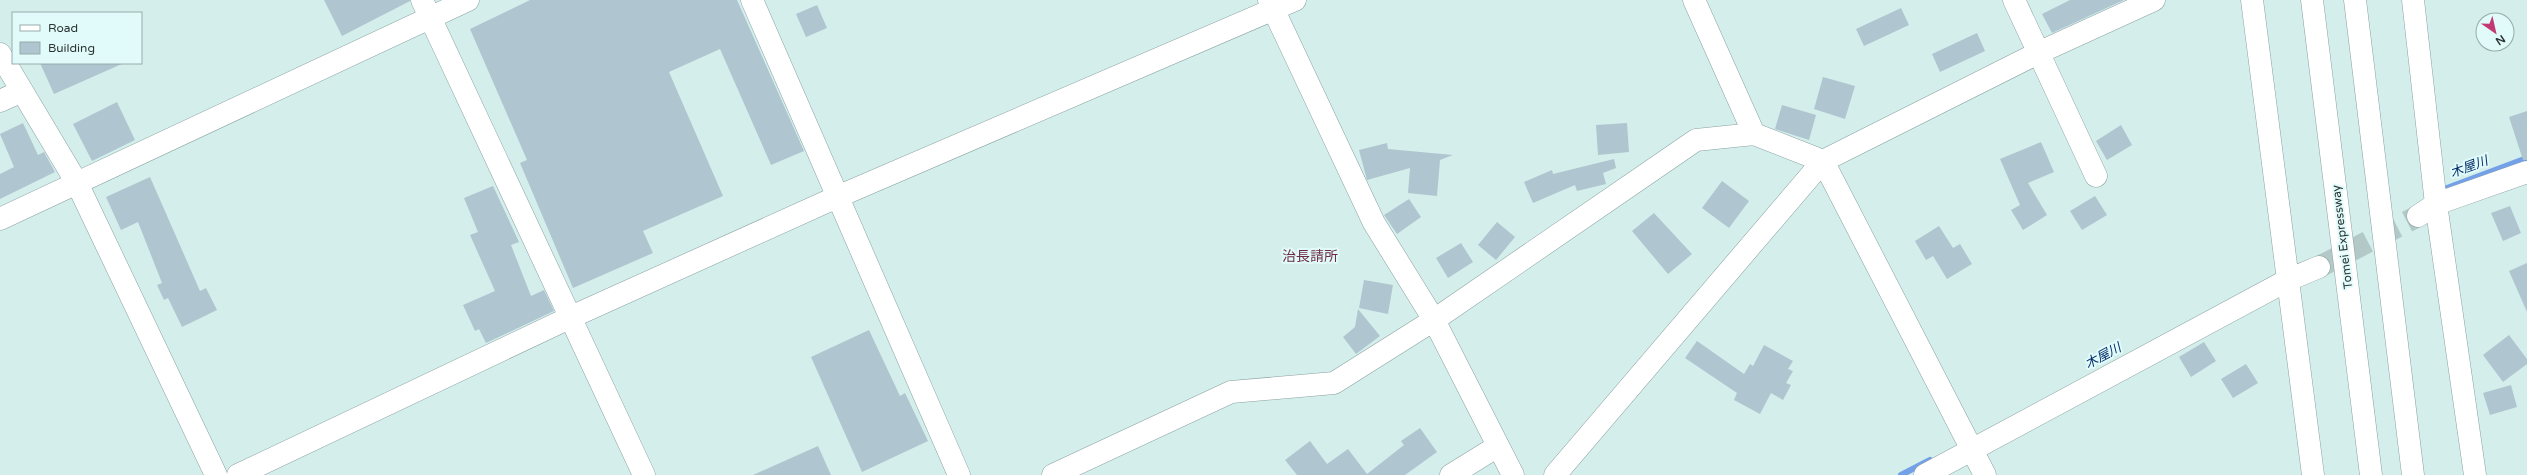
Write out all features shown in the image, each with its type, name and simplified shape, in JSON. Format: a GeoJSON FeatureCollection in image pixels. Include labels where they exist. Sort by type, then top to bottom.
{"type":"FeatureCollection","features":[{"type":"Feature","properties":{"kind":"main road"},"geometry":{"type":"LineString","coordinates":[[0,219],[77,183],[426,9],[468,0]]}},
{"type":"Feature","properties":{"kind":"main road"},"geometry":{"type":"LineString","coordinates":[[752,0],[959,475]]}},
{"type":"Feature","properties":{"kind":"main road"},"geometry":{"type":"LineString","coordinates":[[238,475],[569,318],[837,197],[1271,5],[1295,0]]}},
{"type":"Feature","properties":{"kind":"main road"},"geometry":{"type":"LineString","coordinates":[[1694,0],[1754,134]]}},
{"type":"Feature","properties":{"kind":"main road"},"geometry":{"type":"LineString","coordinates":[[2014,0],[2096,176]]}},
{"type":"Feature","properties":{"kind":"main road"},"geometry":{"type":"LineString","coordinates":[[1555,475],[1823,161],[2038,53],[2154,0]]}},
{"type":"Feature","properties":{"kind":"main road"},"geometry":{"type":"LineString","coordinates":[[2252,0],[2313,475]]}},
{"type":"Feature","properties":{"kind":"main road","name":"Tomei Expressway"},"geometry":{"type":"LineString","coordinates":[[2312,0],[2371,475]]}},
{"type":"Feature","properties":{"kind":"main road"},"geometry":{"type":"LineString","coordinates":[[2355,0],[2413,475]]}},
{"type":"Feature","properties":{"kind":"main road"},"geometry":{"type":"LineString","coordinates":[[2413,0],[2436,196],[2474,475]]}},
{"type":"Feature","properties":{"kind":"main road"},"geometry":{"type":"LineString","coordinates":[[1271,5],[1374,223],[1434,320],[1513,475]]}},
{"type":"Feature","properties":{"kind":"main road"},"geometry":{"type":"LineString","coordinates":[[426,9],[569,318],[644,475]]}},
{"type":"Feature","properties":{"kind":"main road"},"geometry":{"type":"LineString","coordinates":[[0,54],[77,183],[216,475]]}},
{"type":"Feature","properties":{"kind":"main road"},"geometry":{"type":"LineString","coordinates":[[0,101],[22,91]]}},
{"type":"Feature","properties":{"kind":"main road"},"geometry":{"type":"LineString","coordinates":[[1053,475],[1231,392],[1334,383],[1434,320],[1696,140],[1754,134],[1823,161],[1985,475]]}},
{"type":"Feature","properties":{"kind":"main road"},"geometry":{"type":"LineString","coordinates":[[2418,216],[2436,196],[2527,172]]}},
{"type":"Feature","properties":{"kind":"main road"},"geometry":{"type":"LineString","coordinates":[[1926,475],[1969,445],[2288,279],[2320,267]]}},
{"type":"Feature","properties":{"kind":"main road"},"geometry":{"type":"LineString","coordinates":[[1451,475],[1498,446]]}},
{"type":"Feature","properties":{"kind":"building"},"geometry":{"type":"Polygon","coordinates":[[[324,0],[410,0],[410,1],[342,36],[324,0]]]}},
{"type":"Feature","properties":{"kind":"building"},"geometry":{"type":"Polygon","coordinates":[[[530,0],[737,0],[804,151],[771,165],[720,49],[669,72],[723,196],[643,231],[653,253],[573,288],[520,163],[527,160],[470,29],[530,0]]]}},
{"type":"Feature","properties":{"kind":"building"},"geometry":{"type":"Polygon","coordinates":[[[2070,0],[2124,0],[2052,33],[2042,14],[2070,0]]]}},
{"type":"Feature","properties":{"kind":"building"},"geometry":{"type":"Polygon","coordinates":[[[817,5],[827,28],[806,37],[796,14],[817,5]]]}},
{"type":"Feature","properties":{"kind":"building"},"geometry":{"type":"Polygon","coordinates":[[[1901,8],[1909,25],[1864,46],[1856,29],[1901,8]]]}},
{"type":"Feature","properties":{"kind":"building"},"geometry":{"type":"Polygon","coordinates":[[[1977,33],[1985,51],[1940,72],[1932,54],[1977,33]]]}},
{"type":"Feature","properties":{"kind":"building"},"geometry":{"type":"Polygon","coordinates":[[[40,64],[122,64],[54,94],[40,64]]]}},
{"type":"Feature","properties":{"kind":"building"},"geometry":{"type":"Polygon","coordinates":[[[1823,77],[1855,86],[1845,119],[1814,109],[1823,77]]]}},
{"type":"Feature","properties":{"kind":"building"},"geometry":{"type":"Polygon","coordinates":[[[117,102],[135,140],[92,161],[73,124],[117,102]]]}},
{"type":"Feature","properties":{"kind":"building"},"geometry":{"type":"Polygon","coordinates":[[[1782,105],[1816,115],[1809,140],[1775,129],[1782,105]]]}},
{"type":"Feature","properties":{"kind":"building"},"geometry":{"type":"Polygon","coordinates":[[[2527,111],[2527,160],[2523,160],[2509,117],[2527,111]]]}},
{"type":"Feature","properties":{"kind":"building"},"geometry":{"type":"Polygon","coordinates":[[[23,123],[38,155],[44,152],[55,172],[0,199],[0,174],[14,167],[0,134],[23,123]]]}},
{"type":"Feature","properties":{"kind":"building"},"geometry":{"type":"Polygon","coordinates":[[[1627,123],[1629,152],[1598,155],[1596,125],[1627,123]]]}},
{"type":"Feature","properties":{"kind":"building"},"geometry":{"type":"Polygon","coordinates":[[[2121,125],[2132,145],[2107,160],[2096,141],[2121,125]]]}},
{"type":"Feature","properties":{"kind":"building"},"geometry":{"type":"Polygon","coordinates":[[[2041,142],[2054,172],[2028,183],[2047,215],[2023,230],[2011,210],[2020,205],[2000,159],[2041,142]]]}},
{"type":"Feature","properties":{"kind":"building"},"geometry":{"type":"Polygon","coordinates":[[[1387,143],[1388,149],[1453,155],[1440,160],[1437,196],[1408,193],[1410,168],[1367,180],[1359,150],[1387,143]]]}},
{"type":"Feature","properties":{"kind":"building"},"geometry":{"type":"Polygon","coordinates":[[[1614,159],[1616,168],[1603,173],[1606,184],[1577,191],[1575,185],[1533,203],[1524,182],[1552,170],[1553,174],[1614,159]]]}},
{"type":"Feature","properties":{"kind":"building"},"geometry":{"type":"Polygon","coordinates":[[[150,177],[200,291],[206,288],[217,310],[182,327],[168,298],[164,300],[157,285],[162,283],[138,222],[121,230],[106,197],[150,177]]]}},
{"type":"Feature","properties":{"kind":"building"},"geometry":{"type":"Polygon","coordinates":[[[1722,181],[1749,201],[1729,228],[1702,208],[1722,181]]]}},
{"type":"Feature","properties":{"kind":"building"},"geometry":{"type":"Polygon","coordinates":[[[493,186],[519,242],[511,245],[531,296],[544,290],[554,311],[486,343],[479,329],[475,331],[463,305],[495,291],[470,235],[478,232],[464,198],[493,186]]]}},
{"type":"Feature","properties":{"kind":"building"},"geometry":{"type":"Polygon","coordinates":[[[2095,196],[2107,215],[2082,230],[2070,211],[2095,196]]]}},
{"type":"Feature","properties":{"kind":"building"},"geometry":{"type":"Polygon","coordinates":[[[1409,199],[1421,217],[1397,234],[1384,215],[1409,199]]]}},
{"type":"Feature","properties":{"kind":"building"},"geometry":{"type":"Polygon","coordinates":[[[2510,206],[2521,233],[2503,241],[2491,213],[2510,206]]]}},
{"type":"Feature","properties":{"kind":"building"},"geometry":{"type":"Polygon","coordinates":[[[1654,213],[1692,254],[1668,274],[1632,231],[1654,213]]]}},
{"type":"Feature","properties":{"kind":"building"},"geometry":{"type":"Polygon","coordinates":[[[1497,222],[1515,237],[1496,260],[1478,245],[1497,222]]]}},
{"type":"Feature","properties":{"kind":"building"},"geometry":{"type":"Polygon","coordinates":[[[1939,226],[1953,248],[1960,244],[1972,264],[1947,279],[1933,256],[1926,260],[1915,241],[1939,226]]]}},
{"type":"Feature","properties":{"kind":"building"},"geometry":{"type":"Polygon","coordinates":[[[1461,243],[1473,262],[1448,278],[1436,258],[1461,243]]]}},
{"type":"Feature","properties":{"kind":"building"},"geometry":{"type":"Polygon","coordinates":[[[2527,263],[2527,312],[2509,271],[2527,263]]]}},
{"type":"Feature","properties":{"kind":"building"},"geometry":{"type":"Polygon","coordinates":[[[1364,280],[1393,285],[1388,314],[1359,308],[1364,280]]]}},
{"type":"Feature","properties":{"kind":"building"},"geometry":{"type":"Polygon","coordinates":[[[1358,309],[1380,336],[1356,354],[1343,337],[1355,327],[1358,309]]]}},
{"type":"Feature","properties":{"kind":"building"},"geometry":{"type":"Polygon","coordinates":[[[869,330],[900,396],[905,393],[928,441],[862,472],[811,357],[869,330]]]}},
{"type":"Feature","properties":{"kind":"building"},"geometry":{"type":"Polygon","coordinates":[[[2509,335],[2527,359],[2527,364],[2503,382],[2483,355],[2509,335]]]}},
{"type":"Feature","properties":{"kind":"building"},"geometry":{"type":"Polygon","coordinates":[[[1697,341],[1744,374],[1750,364],[1753,366],[1764,345],[1793,361],[1788,369],[1793,371],[1786,383],[1791,385],[1783,400],[1771,393],[1760,414],[1734,400],[1737,393],[1685,358],[1697,341]]]}},
{"type":"Feature","properties":{"kind":"building"},"geometry":{"type":"Polygon","coordinates":[[[2204,342],[2216,361],[2191,377],[2179,357],[2204,342]]]}},
{"type":"Feature","properties":{"kind":"building"},"geometry":{"type":"Polygon","coordinates":[[[2246,364],[2258,383],[2233,398],[2221,379],[2246,364]]]}},
{"type":"Feature","properties":{"kind":"building"},"geometry":{"type":"Polygon","coordinates":[[[2511,385],[2517,407],[2490,415],[2483,393],[2511,385]]]}},
{"type":"Feature","properties":{"kind":"building"},"geometry":{"type":"Polygon","coordinates":[[[1420,428],[1437,452],[1405,475],[1297,475],[1285,460],[1310,441],[1327,464],[1348,449],[1367,474],[1404,445],[1401,441],[1420,428]]]}},
{"type":"Feature","properties":{"kind":"building"},"geometry":{"type":"Polygon","coordinates":[[[818,446],[831,475],[753,475],[818,446]]]}},
{"type":"Feature","properties":{"kind":"waterway","name":"木屋川"},"geometry":{"type":"LineString","coordinates":[[2439,191],[2527,158]]}},
{"type":"Feature","properties":{"kind":"waterway","name":"木屋川"},"geometry":{"type":"LineString","coordinates":[[1901,475],[1930,460]]}},
{"type":"Feature","properties":{"kind":"tunnel"},"geometry":{"type":"LineString","coordinates":[[2319,267],[2418,216]]}},
{"type":"Feature","properties":{"kind":"district","name":"治長請所"},"geometry":{"type":"Point","coordinates":[1310,256]}}]}
